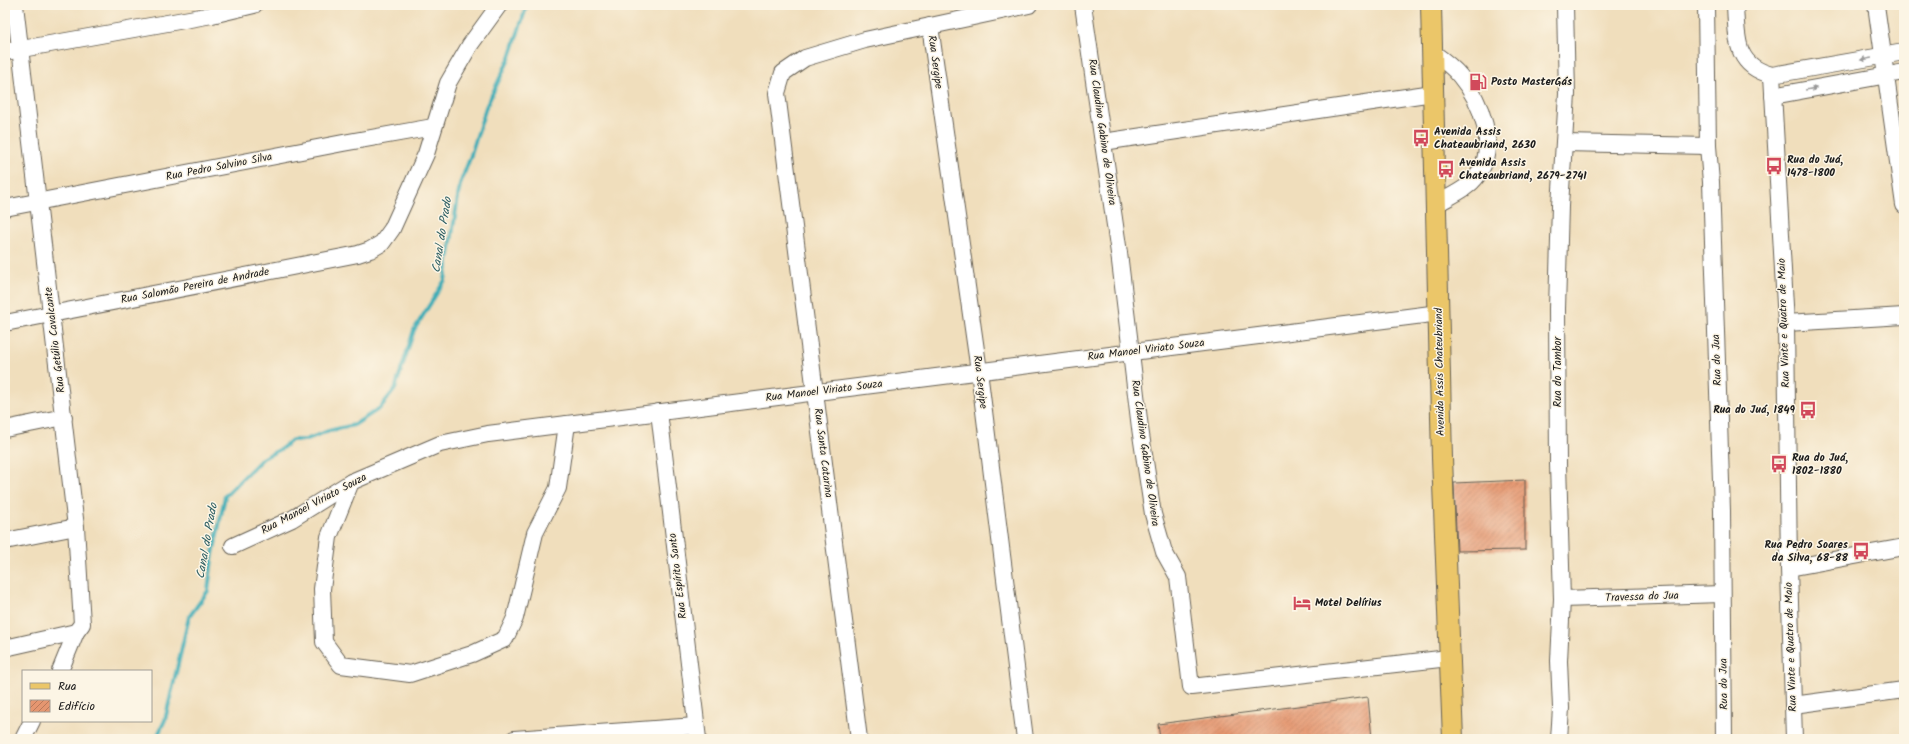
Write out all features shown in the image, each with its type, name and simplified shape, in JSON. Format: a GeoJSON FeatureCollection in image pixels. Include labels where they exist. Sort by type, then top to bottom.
{"type":"FeatureCollection","features":[{"type":"Feature","properties":{"kind":"main road","name":"Avenida Assis Chateubriand"},"geometry":{"type":"LineString","coordinates":[[1432,5],[1442,458],[1453,739]]}},
{"type":"Feature","properties":{"kind":"street","name":"Rua Getúlio Cavalcante"},"geometry":{"type":"LineString","coordinates":[[15,5],[12,51],[39,202],[76,527],[82,624],[76,632],[60,670]]}},
{"type":"Feature","properties":{"kind":"street"},"geometry":{"type":"LineString","coordinates":[[12,51],[212,15],[254,5]]}},
{"type":"Feature","properties":{"kind":"street"},"geometry":{"type":"LineString","coordinates":[[433,127],[448,83],[455,68],[499,5]]}},
{"type":"Feature","properties":{"kind":"street"},"geometry":{"type":"LineString","coordinates":[[930,26],[1029,5]]}},
{"type":"Feature","properties":{"kind":"street","name":"Rua Claudino Gabino de Oliveira"},"geometry":{"type":"LineString","coordinates":[[1083,5],[1119,253],[1140,428],[1153,514],[1164,552],[1178,577],[1191,687],[1449,658]]}},
{"type":"Feature","properties":{"kind":"street","name":"Rua do Tambor"},"geometry":{"type":"LineString","coordinates":[[1559,739],[1561,708],[1559,661],[1562,599],[1558,464],[1557,309],[1560,206],[1567,94],[1565,5]]}},
{"type":"Feature","properties":{"kind":"street","name":"Rua do Jua"},"geometry":{"type":"LineString","coordinates":[[1706,5],[1708,146],[1711,182],[1722,511],[1724,739]]}},
{"type":"Feature","properties":{"kind":"street"},"geometry":{"type":"LineString","coordinates":[[1735,5],[1738,43],[1744,58],[1756,70],[1772,75],[1904,52]]}},
{"type":"Feature","properties":{"kind":"street"},"geometry":{"type":"LineString","coordinates":[[1876,5],[1904,206]]}},
{"type":"Feature","properties":{"kind":"street","name":"Rua Santa Catarina"},"geometry":{"type":"LineString","coordinates":[[860,739],[777,93],[783,73],[805,58],[865,40],[930,26]]}},
{"type":"Feature","properties":{"kind":"street","name":"Rua Sergipe"},"geometry":{"type":"LineString","coordinates":[[930,26],[979,371],[1025,739]]}},
{"type":"Feature","properties":{"kind":"street"},"geometry":{"type":"LineString","coordinates":[[1432,52],[1460,75],[1472,92],[1485,126],[1487,148],[1485,161],[1477,176],[1458,192],[1437,204]]}},
{"type":"Feature","properties":{"kind":"street"},"geometry":{"type":"LineString","coordinates":[[1773,96],[1904,72]]}},
{"type":"Feature","properties":{"kind":"street","name":"Rua Vinte e Quatro de Maio"},"geometry":{"type":"LineString","coordinates":[[1772,75],[1786,323],[1789,568],[1794,739]]}},
{"type":"Feature","properties":{"kind":"street"},"geometry":{"type":"LineString","coordinates":[[1103,142],[1433,93]]}},
{"type":"Feature","properties":{"kind":"street","name":"Rua Pedro Salvino Silva"},"geometry":{"type":"LineString","coordinates":[[5,208],[433,127]]}},
{"type":"Feature","properties":{"kind":"street","name":"Rua Salomão Pereira de Andrade"},"geometry":{"type":"LineString","coordinates":[[5,323],[358,254],[370,250],[382,243],[392,229],[426,154],[433,127]]}},
{"type":"Feature","properties":{"kind":"street"},"geometry":{"type":"LineString","coordinates":[[1564,143],[1708,146]]}},
{"type":"Feature","properties":{"kind":"street","name":"Rua Manoel Viriato Souza"},"geometry":{"type":"LineString","coordinates":[[233,546],[292,519],[351,482],[440,444],[488,434],[1439,313]]}},
{"type":"Feature","properties":{"kind":"street"},"geometry":{"type":"LineString","coordinates":[[1786,323],[1904,316]]}},
{"type":"Feature","properties":{"kind":"street","name":"Rua Espírito Santo"},"geometry":{"type":"LineString","coordinates":[[659,412],[697,733]]}},
{"type":"Feature","properties":{"kind":"street"},"geometry":{"type":"LineString","coordinates":[[5,429],[64,417]]}},
{"type":"Feature","properties":{"kind":"street"},"geometry":{"type":"LineString","coordinates":[[351,482],[329,537],[322,589],[324,642],[341,664],[410,674],[472,654],[505,639],[515,618],[535,533],[558,488],[567,424]]}},
{"type":"Feature","properties":{"kind":"street"},"geometry":{"type":"LineString","coordinates":[[5,541],[76,527]]}},
{"type":"Feature","properties":{"kind":"street"},"geometry":{"type":"LineString","coordinates":[[1789,568],[1904,547]]}},
{"type":"Feature","properties":{"kind":"street","name":"Travessa do Jua"},"geometry":{"type":"LineString","coordinates":[[1562,599],[1722,594]]}},
{"type":"Feature","properties":{"kind":"street"},"geometry":{"type":"LineString","coordinates":[[5,648],[76,632]]}},
{"type":"Feature","properties":{"kind":"street"},"geometry":{"type":"LineString","coordinates":[[1793,705],[1904,690]]}},
{"type":"Feature","properties":{"kind":"street"},"geometry":{"type":"LineString","coordinates":[[23,739],[32,722]]}},
{"type":"Feature","properties":{"kind":"street"},"geometry":{"type":"LineString","coordinates":[[514,739],[697,733]]}},
{"type":"Feature","properties":{"kind":"building"},"geometry":{"type":"Polygon","coordinates":[[[1525,480],[1525,550],[1457,551],[1454,483],[1525,480]]]}},
{"type":"Feature","properties":{"kind":"building"},"geometry":{"type":"Polygon","coordinates":[[[1368,697],[1372,739],[1160,739],[1158,724],[1368,697]]]}},
{"type":"Feature","properties":{"kind":"waterway","name":"Canal do Prado"},"geometry":{"type":"LineString","coordinates":[[156,739],[165,720],[189,617],[208,591],[212,559],[225,496],[263,458],[281,449],[292,440],[305,440],[328,431],[354,425],[380,408],[395,389],[414,330],[445,280],[460,184],[486,107],[510,57],[527,5]]}},
{"type":"Feature","properties":{"kind":"place","name":"Posto MasterGás"},"geometry":{"type":"Point","coordinates":[1478,82]}},
{"type":"Feature","properties":{"kind":"place","name":"Avenida Assis Chateaubriand, 2630"},"geometry":{"type":"Point","coordinates":[1421,138]}},
{"type":"Feature","properties":{"kind":"place","name":"Rua do Juá, 1478-1800"},"geometry":{"type":"Point","coordinates":[1774,166]}},
{"type":"Feature","properties":{"kind":"place","name":"Avenida Assis Chateaubriand, 2679-2741"},"geometry":{"type":"Point","coordinates":[1446,169]}},
{"type":"Feature","properties":{"kind":"place","name":"Rua do Juá, 1849"},"geometry":{"type":"Point","coordinates":[1808,410]}},
{"type":"Feature","properties":{"kind":"place","name":"Rua do Juá, 1802-1880"},"geometry":{"type":"Point","coordinates":[1779,464]}},
{"type":"Feature","properties":{"kind":"place","name":"Rua Pedro Soares da Silva, 68-88"},"geometry":{"type":"Point","coordinates":[1861,551]}},
{"type":"Feature","properties":{"kind":"place","name":"Motel Delírius"},"geometry":{"type":"Point","coordinates":[1302,603]}}]}
